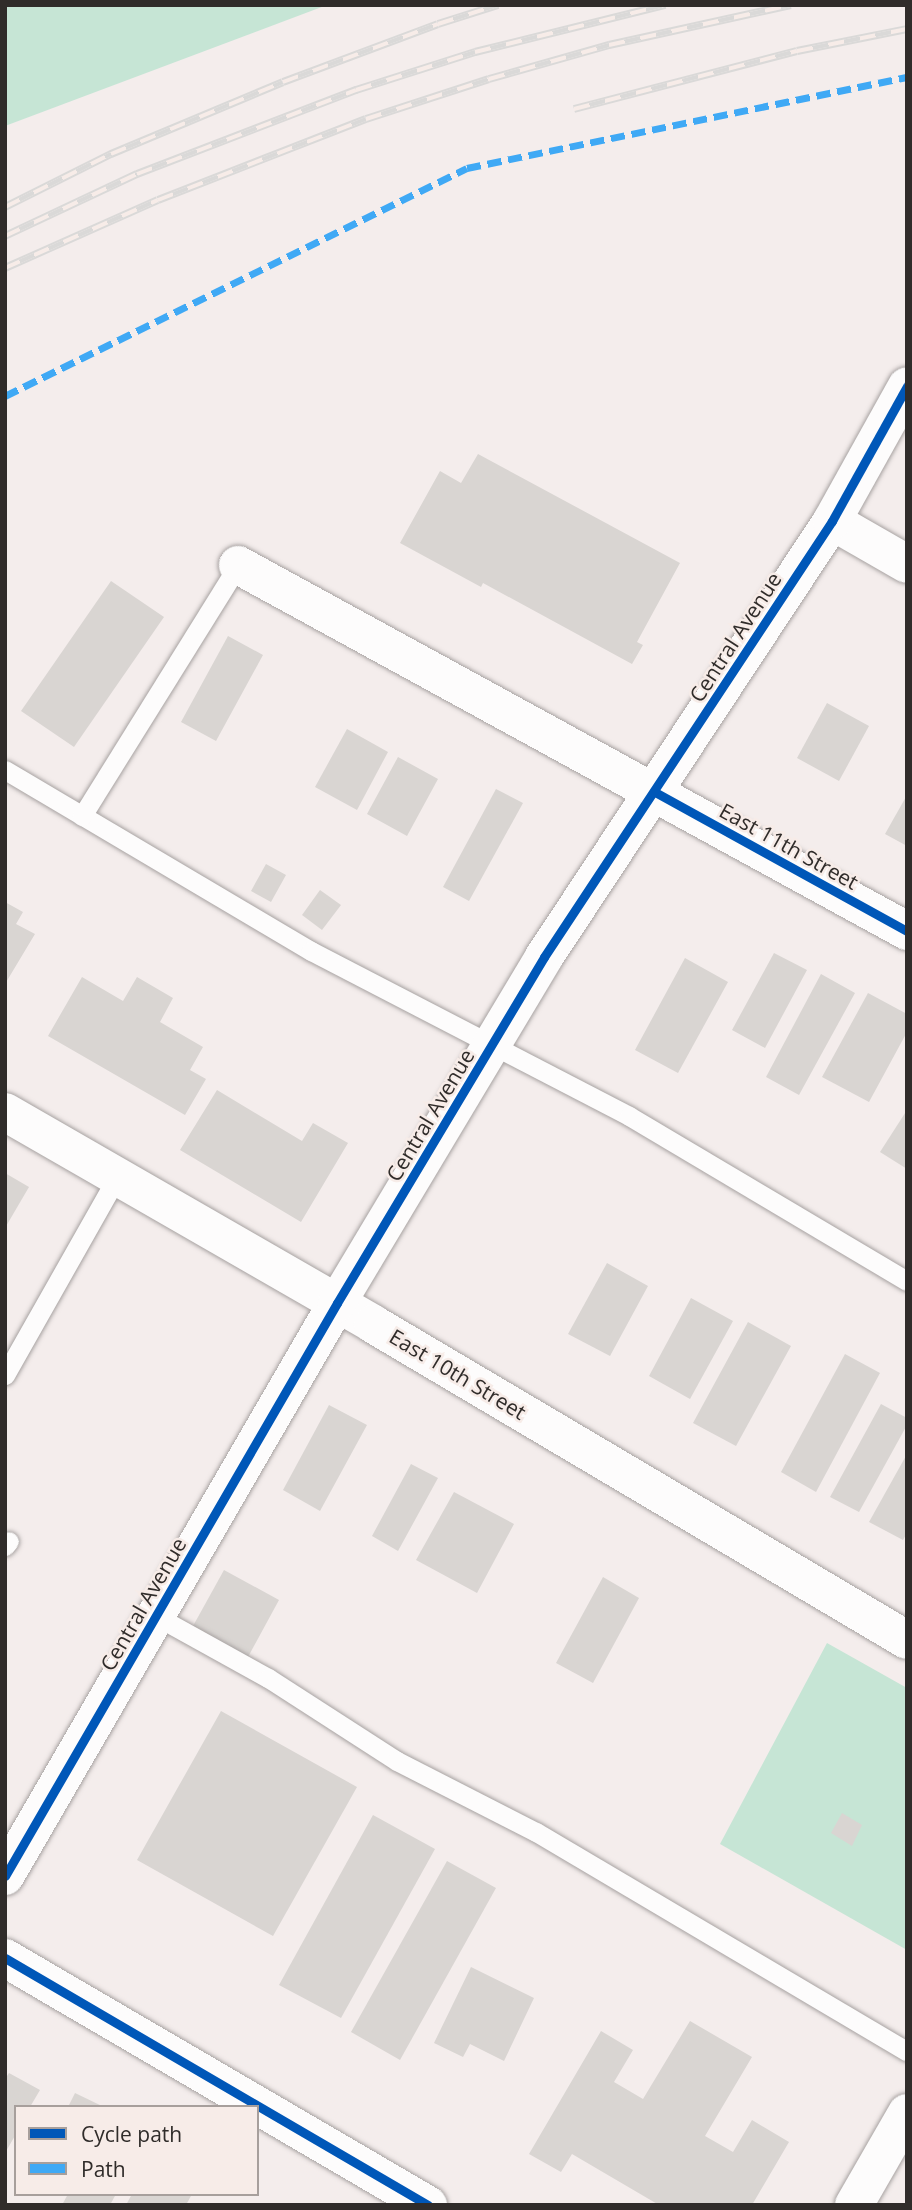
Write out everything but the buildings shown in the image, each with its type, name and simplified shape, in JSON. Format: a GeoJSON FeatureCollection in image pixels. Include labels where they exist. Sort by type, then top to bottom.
{"type":"FeatureCollection","features":[{"type":"Feature","properties":{"kind":"main road","name":"Central Avenue"},"geometry":{"type":"LineString","coordinates":[[5,1876],[337,1303],[544,957],[832,521],[907,386]]}},
{"type":"Feature","properties":{"kind":"main road"},"geometry":{"type":"LineString","coordinates":[[832,521],[907,564]]}},
{"type":"Feature","properties":{"kind":"main road","name":"East 11th Street"},"geometry":{"type":"LineString","coordinates":[[238,565],[907,931]]}},
{"type":"Feature","properties":{"kind":"main road","name":"East 10th Street"},"geometry":{"type":"LineString","coordinates":[[5,1112],[337,1303],[907,1640]]}},
{"type":"Feature","properties":{"kind":"main road"},"geometry":{"type":"LineString","coordinates":[[5,1958],[257,2105]]}},
{"type":"Feature","properties":{"kind":"main road"},"geometry":{"type":"LineString","coordinates":[[259,2106],[428,2205]]}},
{"type":"Feature","properties":{"kind":"main road"},"geometry":{"type":"LineString","coordinates":[[854,2205],[907,2113]]}},
{"type":"Feature","properties":{"kind":"lane"},"geometry":{"type":"LineString","coordinates":[[82,816],[238,565]]}},
{"type":"Feature","properties":{"kind":"lane"},"geometry":{"type":"LineString","coordinates":[[5,770],[311,951],[629,1116],[907,1281]]}},
{"type":"Feature","properties":{"kind":"lane"},"geometry":{"type":"LineString","coordinates":[[5,1375],[117,1177]]}},
{"type":"Feature","properties":{"kind":"lane"},"geometry":{"type":"LineString","coordinates":[[156,1616],[268,1678],[397,1761],[536,1832],[907,2051]]}},
{"type":"Feature","properties":{"kind":"green space"},"geometry":{"type":"Polygon","coordinates":[[[5,5],[327,5],[5,126],[5,5]]]}},
{"type":"Feature","properties":{"kind":"green space"},"geometry":{"type":"Polygon","coordinates":[[[827,1643],[907,1688],[907,1950],[720,1844],[827,1643]]]}},
{"type":"Feature","properties":{"kind":"railway"},"geometry":{"type":"LineString","coordinates":[[5,207],[111,154],[283,82],[438,24],[498,5]]}},
{"type":"Feature","properties":{"kind":"railway"},"geometry":{"type":"LineString","coordinates":[[5,236],[137,174],[356,90],[475,52],[665,5]]}},
{"type":"Feature","properties":{"kind":"railway"},"geometry":{"type":"LineString","coordinates":[[5,268],[158,200],[366,119],[489,79],[609,45],[791,5]]}},
{"type":"Feature","properties":{"kind":"railway"},"geometry":{"type":"LineString","coordinates":[[574,109],[797,51],[907,29]]}},
{"type":"Feature","properties":{"kind":"marked path"},"geometry":{"type":"LineString","coordinates":[[5,396],[467,168],[907,77]]}},
{"type":"Feature","properties":{"kind":"cycle path"},"geometry":{"type":"LineString","coordinates":[[5,1876],[337,1303],[544,957],[832,521],[907,386]]}},
{"type":"Feature","properties":{"kind":"cycle path"},"geometry":{"type":"LineString","coordinates":[[655,792],[907,931]]}},
{"type":"Feature","properties":{"kind":"cycle path"},"geometry":{"type":"LineString","coordinates":[[5,1958],[257,2105]]}},
{"type":"Feature","properties":{"kind":"cycle path"},"geometry":{"type":"LineString","coordinates":[[259,2106],[428,2205]]}}]}
